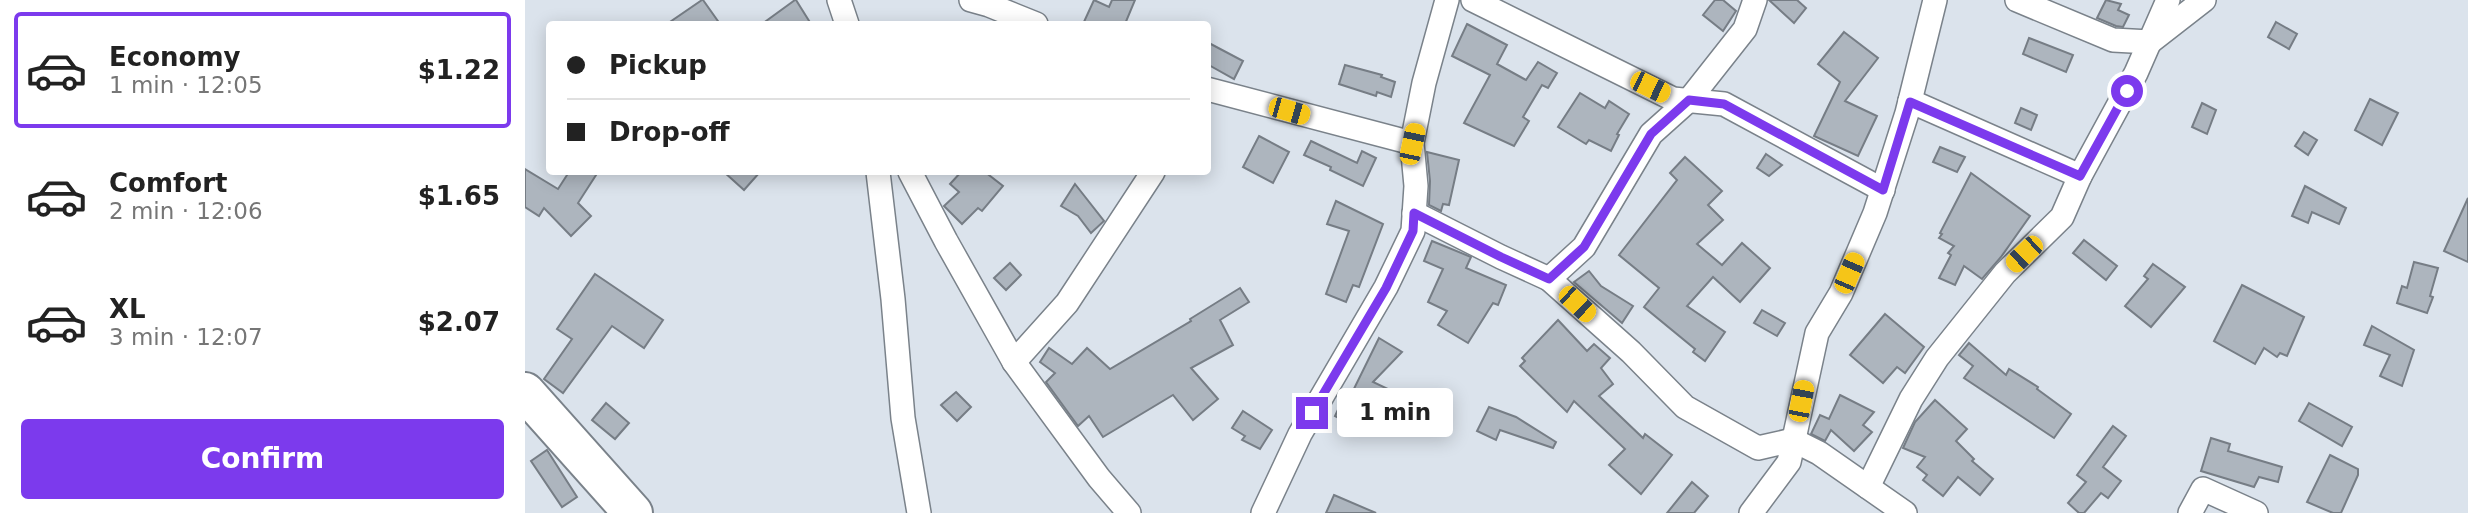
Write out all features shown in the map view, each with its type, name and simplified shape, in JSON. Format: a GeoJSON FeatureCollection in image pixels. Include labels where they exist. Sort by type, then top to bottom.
{"type":"FeatureCollection","features":[{"type":"Feature","properties":{"kind":"highway"},"geometry":{"type":"LineString","coordinates":[[525,392],[633,513]]}},
{"type":"Feature","properties":{"kind":"street"},"geometry":{"type":"LineString","coordinates":[[839,0],[846,21]]}},
{"type":"Feature","properties":{"kind":"street"},"geometry":{"type":"LineString","coordinates":[[971,0],[1028,21]]}},
{"type":"Feature","properties":{"kind":"street"},"geometry":{"type":"LineString","coordinates":[[1263,513],[1300,434],[1386,288],[1413,231],[1416,186],[1412,144],[1424,83],[1447,0]]}},
{"type":"Feature","properties":{"kind":"street"},"geometry":{"type":"LineString","coordinates":[[1473,0],[1673,99],[1724,104],[1883,190]]}},
{"type":"Feature","properties":{"kind":"street"},"geometry":{"type":"LineString","coordinates":[[1549,279],[1584,247],[1651,134],[1689,100],[1745,29],[1755,0]]}},
{"type":"Feature","properties":{"kind":"street"},"geometry":{"type":"LineString","coordinates":[[1751,513],[1789,462],[1817,333],[1841,293],[1875,213],[1910,102],[1935,0]]}},
{"type":"Feature","properties":{"kind":"street"},"geometry":{"type":"LineString","coordinates":[[2017,0],[2113,40],[2150,42],[2204,0]]}},
{"type":"Feature","properties":{"kind":"street"},"geometry":{"type":"LineString","coordinates":[[1868,487],[1911,399],[1937,358],[2005,273],[2062,217],[2080,176],[2108,128],[2168,0]]}},
{"type":"Feature","properties":{"kind":"street"},"geometry":{"type":"LineString","coordinates":[[1211,90],[1412,144]]}},
{"type":"Feature","properties":{"kind":"street"},"geometry":{"type":"LineString","coordinates":[[1910,102],[2080,176]]}},
{"type":"Feature","properties":{"kind":"street"},"geometry":{"type":"LineString","coordinates":[[878,175],[893,299],[902,418],[919,513]]}},
{"type":"Feature","properties":{"kind":"street"},"geometry":{"type":"LineString","coordinates":[[912,175],[1014,362],[1099,478],[1129,513]]}},
{"type":"Feature","properties":{"kind":"street"},"geometry":{"type":"LineString","coordinates":[[1014,362],[1067,303],[1151,175]]}},
{"type":"Feature","properties":{"kind":"street"},"geometry":{"type":"LineString","coordinates":[[1414,213],[1549,279],[1631,352],[1685,407],[1758,449],[1793,440],[1819,453],[1905,513]]}},
{"type":"Feature","properties":{"kind":"street"},"geometry":{"type":"LineString","coordinates":[[2190,513],[2203,489],[2256,513]]}},
{"type":"Feature","properties":{"kind":"building"},"geometry":{"type":"Polygon","coordinates":[[[702,0],[718,21],[671,21],[702,0]]]}},
{"type":"Feature","properties":{"kind":"building"},"geometry":{"type":"Polygon","coordinates":[[[795,0],[809,21],[766,21],[795,0]]]}},
{"type":"Feature","properties":{"kind":"building"},"geometry":{"type":"Polygon","coordinates":[[[1094,0],[1109,7],[1112,0],[1135,0],[1126,21],[1084,21],[1094,0]]]}},
{"type":"Feature","properties":{"kind":"building"},"geometry":{"type":"Polygon","coordinates":[[[1715,0],[1723,0],[1736,11],[1723,31],[1703,15],[1715,0]]]}},
{"type":"Feature","properties":{"kind":"building"},"geometry":{"type":"Polygon","coordinates":[[[1769,0],[1797,0],[1806,8],[1794,23],[1769,0]]]}},
{"type":"Feature","properties":{"kind":"building"},"geometry":{"type":"Polygon","coordinates":[[[2106,0],[2121,4],[2118,10],[2129,15],[2123,27],[2097,18],[2106,0]]]}},
{"type":"Feature","properties":{"kind":"building"},"geometry":{"type":"Polygon","coordinates":[[[2276,22],[2297,34],[2289,49],[2268,37],[2276,22]]]}},
{"type":"Feature","properties":{"kind":"building"},"geometry":{"type":"Polygon","coordinates":[[[1467,24],[1507,45],[1497,64],[1526,80],[1538,62],[1557,73],[1548,88],[1542,85],[1523,117],[1529,121],[1514,146],[1464,123],[1490,75],[1452,56],[1467,24]]]}},
{"type":"Feature","properties":{"kind":"building"},"geometry":{"type":"Polygon","coordinates":[[[1844,32],[1878,58],[1845,101],[1877,116],[1858,156],[1814,136],[1840,82],[1818,64],[1844,32]]]}},
{"type":"Feature","properties":{"kind":"building"},"geometry":{"type":"Polygon","coordinates":[[[2029,38],[2073,55],[2066,72],[2023,54],[2029,38]]]}},
{"type":"Feature","properties":{"kind":"building"},"geometry":{"type":"Polygon","coordinates":[[[1211,44],[1243,61],[1234,79],[1211,66],[1211,44]]]}},
{"type":"Feature","properties":{"kind":"building"},"geometry":{"type":"Polygon","coordinates":[[[1345,65],[1382,75],[1381,77],[1395,82],[1391,97],[1377,92],[1376,96],[1339,84],[1345,65]]]}},
{"type":"Feature","properties":{"kind":"building"},"geometry":{"type":"Polygon","coordinates":[[[1580,93],[1605,108],[1609,101],[1629,114],[1611,151],[1589,140],[1586,144],[1558,127],[1580,93]]]}},
{"type":"Feature","properties":{"kind":"building"},"geometry":{"type":"Polygon","coordinates":[[[2370,99],[2398,113],[2382,145],[2355,130],[2370,99]]]}},
{"type":"Feature","properties":{"kind":"building"},"geometry":{"type":"Polygon","coordinates":[[[2202,103],[2216,110],[2207,134],[2192,127],[2202,103]]]}},
{"type":"Feature","properties":{"kind":"building"},"geometry":{"type":"Polygon","coordinates":[[[2021,108],[2037,115],[2031,130],[2015,123],[2021,108]]]}},
{"type":"Feature","properties":{"kind":"building"},"geometry":{"type":"Polygon","coordinates":[[[2304,132],[2317,140],[2308,155],[2295,146],[2304,132]]]}},
{"type":"Feature","properties":{"kind":"building"},"geometry":{"type":"Polygon","coordinates":[[[1259,136],[1289,152],[1273,183],[1243,167],[1259,136]]]}},
{"type":"Feature","properties":{"kind":"building"},"geometry":{"type":"Polygon","coordinates":[[[1311,141],[1357,163],[1362,151],[1376,158],[1363,186],[1304,155],[1311,141]]]}},
{"type":"Feature","properties":{"kind":"building"},"geometry":{"type":"Polygon","coordinates":[[[1940,147],[1965,157],[1957,172],[1933,162],[1940,147]]]}},
{"type":"Feature","properties":{"kind":"building"},"geometry":{"type":"Polygon","coordinates":[[[1427,152],[1459,160],[1449,205],[1443,204],[1441,211],[1429,205],[1427,152]]]}},
{"type":"Feature","properties":{"kind":"building"},"geometry":{"type":"Polygon","coordinates":[[[1766,154],[1782,165],[1769,176],[1757,168],[1766,154]]]}},
{"type":"Feature","properties":{"kind":"building"},"geometry":{"type":"Polygon","coordinates":[[[1685,157],[1722,191],[1708,205],[1723,220],[1697,244],[1722,265],[1742,243],[1770,268],[1740,302],[1713,277],[1687,306],[1725,332],[1705,361],[1693,352],[1695,349],[1644,307],[1659,288],[1619,255],[1677,180],[1670,173],[1685,157]]]}},
{"type":"Feature","properties":{"kind":"building"},"geometry":{"type":"Polygon","coordinates":[[[525,169],[558,189],[567,175],[596,175],[578,203],[591,216],[571,236],[544,208],[539,216],[525,207],[525,169]]]}},
{"type":"Feature","properties":{"kind":"building"},"geometry":{"type":"Polygon","coordinates":[[[1971,173],[2030,216],[1982,279],[1964,266],[1955,285],[1939,278],[1951,255],[1948,253],[1954,246],[1939,238],[1971,173]]]}},
{"type":"Feature","properties":{"kind":"building"},"geometry":{"type":"Polygon","coordinates":[[[727,175],[757,175],[744,190],[727,175]]]}},
{"type":"Feature","properties":{"kind":"building"},"geometry":{"type":"Polygon","coordinates":[[[958,175],[989,175],[1003,186],[982,211],[978,208],[962,224],[944,206],[959,192],[950,184],[958,175]]]}},
{"type":"Feature","properties":{"kind":"building"},"geometry":{"type":"Polygon","coordinates":[[[1075,184],[1104,221],[1091,233],[1078,216],[1061,206],[1075,184]]]}},
{"type":"Feature","properties":{"kind":"building"},"geometry":{"type":"Polygon","coordinates":[[[2305,186],[2346,208],[2339,224],[2312,212],[2308,223],[2292,216],[2305,186]]]}},
{"type":"Feature","properties":{"kind":"building"},"geometry":{"type":"Polygon","coordinates":[[[2468,198],[2468,262],[2444,251],[2468,198]]]}},
{"type":"Feature","properties":{"kind":"building"},"geometry":{"type":"Polygon","coordinates":[[[1336,201],[1383,224],[1359,287],[1353,285],[1346,302],[1326,294],[1349,231],[1327,224],[1336,201]]]}},
{"type":"Feature","properties":{"kind":"building"},"geometry":{"type":"Polygon","coordinates":[[[2084,240],[2117,266],[2106,280],[2073,253],[2084,240]]]}},
{"type":"Feature","properties":{"kind":"building"},"geometry":{"type":"Polygon","coordinates":[[[1432,241],[1471,257],[1466,268],[1506,285],[1498,305],[1493,303],[1468,343],[1438,325],[1447,311],[1428,302],[1443,269],[1424,261],[1432,241]]]}},
{"type":"Feature","properties":{"kind":"building"},"geometry":{"type":"Polygon","coordinates":[[[2414,262],[2438,268],[2427,313],[2397,303],[2402,286],[2407,288],[2414,262]]]}},
{"type":"Feature","properties":{"kind":"building"},"geometry":{"type":"Polygon","coordinates":[[[1010,263],[1021,275],[1006,290],[994,278],[1010,263]]]}},
{"type":"Feature","properties":{"kind":"building"},"geometry":{"type":"Polygon","coordinates":[[[2153,264],[2185,287],[2151,327],[2125,306],[2148,279],[2144,276],[2153,264]]]}},
{"type":"Feature","properties":{"kind":"building"},"geometry":{"type":"Polygon","coordinates":[[[1589,271],[1601,286],[1633,306],[1622,323],[1574,282],[1589,271]]]}},
{"type":"Feature","properties":{"kind":"building"},"geometry":{"type":"Polygon","coordinates":[[[595,274],[663,320],[644,348],[612,326],[563,393],[544,379],[572,339],[557,329],[595,274]]]}},
{"type":"Feature","properties":{"kind":"building"},"geometry":{"type":"Polygon","coordinates":[[[2242,285],[2304,317],[2287,356],[2280,353],[2277,357],[2264,348],[2255,364],[2214,341],[2242,285]]]}},
{"type":"Feature","properties":{"kind":"building"},"geometry":{"type":"Polygon","coordinates":[[[1240,288],[1249,302],[1220,320],[1233,345],[1191,368],[1218,399],[1193,420],[1173,395],[1103,437],[1089,416],[1078,426],[1046,382],[1055,373],[1040,362],[1049,348],[1072,364],[1087,348],[1110,369],[1240,288]]]}},
{"type":"Feature","properties":{"kind":"building"},"geometry":{"type":"Polygon","coordinates":[[[1762,310],[1785,323],[1777,336],[1754,323],[1762,310]]]}},
{"type":"Feature","properties":{"kind":"building"},"geometry":{"type":"Polygon","coordinates":[[[1885,314],[1924,347],[1905,373],[1897,367],[1883,383],[1850,355],[1885,314]]]}},
{"type":"Feature","properties":{"kind":"building"},"geometry":{"type":"Polygon","coordinates":[[[1558,320],[1587,351],[1594,344],[1610,358],[1601,368],[1613,384],[1599,396],[1643,438],[1645,434],[1672,455],[1641,494],[1609,465],[1625,449],[1574,401],[1567,412],[1520,366],[1525,361],[1522,358],[1558,320]]]}},
{"type":"Feature","properties":{"kind":"building"},"geometry":{"type":"Polygon","coordinates":[[[2372,326],[2414,350],[2402,386],[2380,376],[2390,355],[2364,345],[2372,326]]]}},
{"type":"Feature","properties":{"kind":"building"},"geometry":{"type":"Polygon","coordinates":[[[1379,338],[1402,352],[1373,382],[1390,390],[1371,435],[1335,416],[1342,401],[1347,403],[1379,338]]]}},
{"type":"Feature","properties":{"kind":"building"},"geometry":{"type":"Polygon","coordinates":[[[1969,343],[2006,375],[2009,369],[2038,387],[2037,389],[2071,414],[2054,438],[1964,378],[1973,366],[1959,355],[1969,343]]]}},
{"type":"Feature","properties":{"kind":"building"},"geometry":{"type":"Polygon","coordinates":[[[956,392],[971,407],[957,421],[941,405],[956,392]]]}},
{"type":"Feature","properties":{"kind":"building"},"geometry":{"type":"Polygon","coordinates":[[[1840,395],[1874,412],[1863,425],[1872,432],[1854,451],[1831,430],[1825,441],[1811,434],[1820,415],[1829,419],[1840,395]]]}},
{"type":"Feature","properties":{"kind":"building"},"geometry":{"type":"Polygon","coordinates":[[[1935,400],[1967,429],[1956,441],[1974,459],[1972,461],[1993,479],[1980,495],[1958,477],[1943,496],[1923,480],[1927,475],[1917,467],[1925,457],[1903,448],[1915,422],[1935,400]]]}},
{"type":"Feature","properties":{"kind":"building"},"geometry":{"type":"Polygon","coordinates":[[[606,403],[629,423],[615,439],[592,420],[606,403]]]}},
{"type":"Feature","properties":{"kind":"building"},"geometry":{"type":"Polygon","coordinates":[[[2309,403],[2352,427],[2342,446],[2299,421],[2309,403]]]}},
{"type":"Feature","properties":{"kind":"building"},"geometry":{"type":"Polygon","coordinates":[[[1489,407],[1516,417],[1556,442],[1553,448],[1500,430],[1496,440],[1477,431],[1489,407]]]}},
{"type":"Feature","properties":{"kind":"building"},"geometry":{"type":"Polygon","coordinates":[[[1243,411],[1272,430],[1260,449],[1242,440],[1245,436],[1232,428],[1243,411]]]}},
{"type":"Feature","properties":{"kind":"building"},"geometry":{"type":"Polygon","coordinates":[[[2113,426],[2126,436],[2103,467],[2121,481],[2108,498],[2101,493],[2084,513],[2079,513],[2068,503],[2086,482],[2077,475],[2113,426]]]}},
{"type":"Feature","properties":{"kind":"building"},"geometry":{"type":"Polygon","coordinates":[[[2211,438],[2230,444],[2228,451],[2282,467],[2278,482],[2259,477],[2254,487],[2201,471],[2211,438]]]}},
{"type":"Feature","properties":{"kind":"building"},"geometry":{"type":"Polygon","coordinates":[[[547,450],[577,497],[562,507],[531,461],[547,450]]]}},
{"type":"Feature","properties":{"kind":"building"},"geometry":{"type":"Polygon","coordinates":[[[2330,455],[2358,469],[2358,475],[2341,513],[2333,513],[2307,502],[2330,455]]]}},
{"type":"Feature","properties":{"kind":"building"},"geometry":{"type":"Polygon","coordinates":[[[1692,482],[1708,496],[1694,513],[1667,513],[1692,482]]]}},
{"type":"Feature","properties":{"kind":"building"},"geometry":{"type":"Polygon","coordinates":[[[1334,495],[1376,513],[1326,513],[1334,495]]]}},
{"type":"Feature","properties":{"kind":"route"},"geometry":{"type":"LineString","coordinates":[[1312,413],[1386,288],[1413,231],[1414,213],[1549,279],[1584,247],[1651,134],[1689,100],[1724,104],[1883,190],[1910,102],[2080,176],[2127,91]]}}]}
